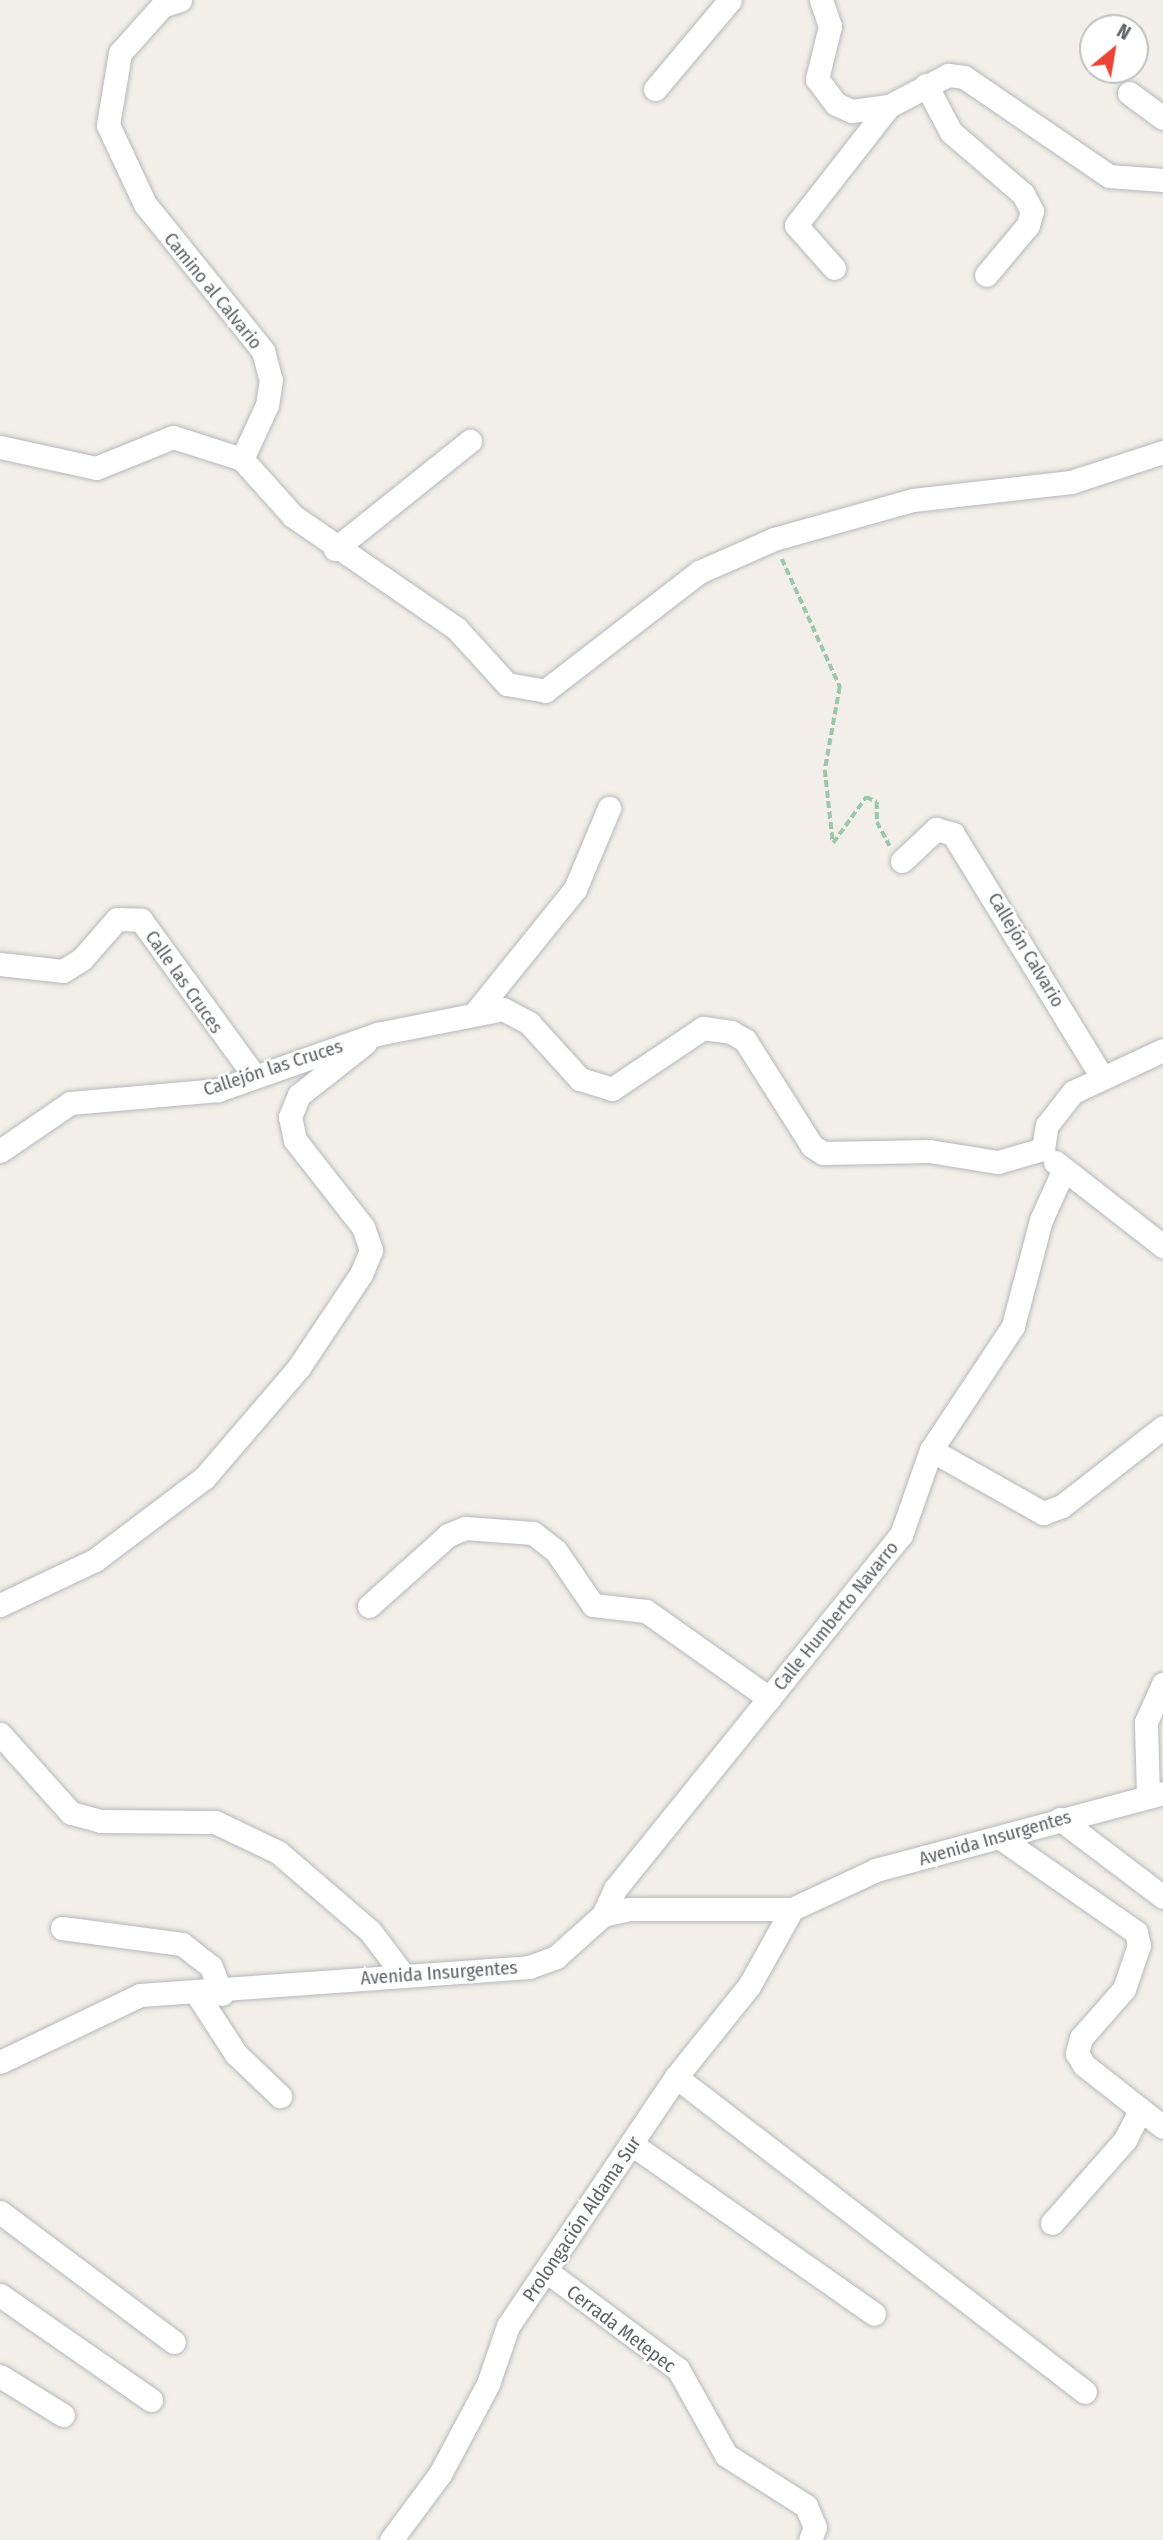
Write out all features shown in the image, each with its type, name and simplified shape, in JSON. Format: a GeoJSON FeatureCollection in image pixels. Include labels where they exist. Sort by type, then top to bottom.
{"type":"FeatureCollection","features":[{"type":"Feature","properties":{"kind":"street"},"geometry":{"type":"LineString","coordinates":[[655,89],[730,0]]}},
{"type":"Feature","properties":{"kind":"street"},"geometry":{"type":"LineString","coordinates":[[821,0],[830,15],[817,79],[825,95],[852,111],[889,106],[948,75],[964,77],[1109,176],[1163,180]]}},
{"type":"Feature","properties":{"kind":"street","name":"Camino al Calvario"},"geometry":{"type":"LineString","coordinates":[[163,2],[120,53],[108,125],[145,204],[263,351],[271,380],[267,405],[242,459]]}},
{"type":"Feature","properties":{"kind":"street"},"geometry":{"type":"LineString","coordinates":[[926,85],[951,132],[1023,194],[1031,211],[1028,225],[986,275]]}},
{"type":"Feature","properties":{"kind":"street"},"geometry":{"type":"LineString","coordinates":[[1129,93],[1163,118]]}},
{"type":"Feature","properties":{"kind":"street"},"geometry":{"type":"LineString","coordinates":[[834,268],[796,225],[889,106]]}},
{"type":"Feature","properties":{"kind":"street"},"geometry":{"type":"LineString","coordinates":[[0,447],[96,468],[173,437],[242,459],[293,516],[335,549],[456,628],[507,684],[527,692],[545,691],[699,572],[774,539],[913,500],[1071,482],[1163,452]]}},
{"type":"Feature","properties":{"kind":"street"},"geometry":{"type":"LineString","coordinates":[[335,549],[470,441]]}},
{"type":"Feature","properties":{"kind":"street"},"geometry":{"type":"LineString","coordinates":[[475,1013],[575,889],[609,808]]}},
{"type":"Feature","properties":{"kind":"street","name":"Callejón Calvario"},"geometry":{"type":"LineString","coordinates":[[902,862],[944,829],[961,844],[1102,1077]]}},
{"type":"Feature","properties":{"kind":"street","name":"Calle las Cruces"},"geometry":{"type":"LineString","coordinates":[[0,964],[63,971],[82,960],[117,919],[141,920],[198,1007],[253,1074]]}},
{"type":"Feature","properties":{"kind":"street","name":"Callejón las Cruces"},"geometry":{"type":"LineString","coordinates":[[0,1151],[70,1104],[176,1097],[218,1090],[253,1074],[377,1034],[475,1013],[515,1013],[580,1079],[612,1089],[703,1028],[731,1032],[745,1040],[812,1146],[823,1153],[929,1151],[998,1162],[1043,1149]]}},
{"type":"Feature","properties":{"kind":"street"},"geometry":{"type":"LineString","coordinates":[[0,1605],[95,1560],[204,1478],[299,1367],[361,1274],[371,1250],[363,1227],[295,1140],[290,1117],[299,1095],[377,1034]]}},
{"type":"Feature","properties":{"kind":"street"},"geometry":{"type":"LineString","coordinates":[[1163,1050],[1102,1077],[1058,1105],[1043,1149],[1063,1171],[1163,1246]]}},
{"type":"Feature","properties":{"kind":"street","name":"Calle Humberto Navarro"},"geometry":{"type":"LineString","coordinates":[[603,1915],[615,1889],[901,1535],[931,1450],[1013,1326],[1041,1220],[1063,1171]]}},
{"type":"Feature","properties":{"kind":"street"},"geometry":{"type":"LineString","coordinates":[[931,1450],[1043,1513],[1062,1506],[1163,1427]]}},
{"type":"Feature","properties":{"kind":"street"},"geometry":{"type":"LineString","coordinates":[[369,1606],[448,1535],[465,1528],[533,1533],[556,1551],[593,1605],[646,1611],[769,1698]]}},
{"type":"Feature","properties":{"kind":"street"},"geometry":{"type":"LineString","coordinates":[[1155,1794],[1146,1722],[1163,1684]]}},
{"type":"Feature","properties":{"kind":"street"},"geometry":{"type":"LineString","coordinates":[[0,1734],[71,1813],[100,1821],[215,1822],[278,1852],[361,1922],[401,1972]]}},
{"type":"Feature","properties":{"kind":"street","name":"Avenida Insurgentes"},"geometry":{"type":"LineString","coordinates":[[0,2062],[140,1995],[222,1994],[401,1972],[529,1967],[555,1958],[603,1915],[629,1909],[792,1909],[876,1870],[1002,1839],[1060,1819],[1155,1794]]}},
{"type":"Feature","properties":{"kind":"street"},"geometry":{"type":"LineString","coordinates":[[1060,1819],[1163,1897]]}},
{"type":"Feature","properties":{"kind":"street"},"geometry":{"type":"LineString","coordinates":[[1002,1839],[1136,1931],[1139,1945],[1124,1989],[1077,2045],[1084,2065],[1163,2127]]}},
{"type":"Feature","properties":{"kind":"street","name":"Prolongación Aldama Sur"},"geometry":{"type":"LineString","coordinates":[[391,2540],[446,2463],[488,2384],[508,2326],[549,2273],[676,2077],[750,1986],[792,1909]]}},
{"type":"Feature","properties":{"kind":"street"},"geometry":{"type":"LineString","coordinates":[[61,1928],[183,1944],[211,1968],[222,1994]]}},
{"type":"Feature","properties":{"kind":"street"},"geometry":{"type":"LineString","coordinates":[[197,1994],[236,2054],[281,2096]]}},
{"type":"Feature","properties":{"kind":"street"},"geometry":{"type":"LineString","coordinates":[[676,2077],[1086,2392]]}},
{"type":"Feature","properties":{"kind":"street"},"geometry":{"type":"LineString","coordinates":[[1052,2222],[1125,2140],[1140,2110]]}},
{"type":"Feature","properties":{"kind":"street"},"geometry":{"type":"LineString","coordinates":[[633,2145],[874,2314]]}},
{"type":"Feature","properties":{"kind":"street"},"geometry":{"type":"LineString","coordinates":[[0,2212],[174,2343]]}},
{"type":"Feature","properties":{"kind":"street","name":"Cerrada Metepec"},"geometry":{"type":"LineString","coordinates":[[549,2273],[678,2369],[726,2455],[806,2506],[816,2527],[810,2540]]}},
{"type":"Feature","properties":{"kind":"street"},"geometry":{"type":"LineString","coordinates":[[0,2295],[151,2400]]}},
{"type":"Feature","properties":{"kind":"street"},"geometry":{"type":"LineString","coordinates":[[0,2376],[64,2415]]}},
{"type":"Feature","properties":{"kind":"path"},"geometry":{"type":"LineString","coordinates":[[774,539],[840,687],[825,771],[833,843],[872,798],[877,822],[902,862]]}}]}
